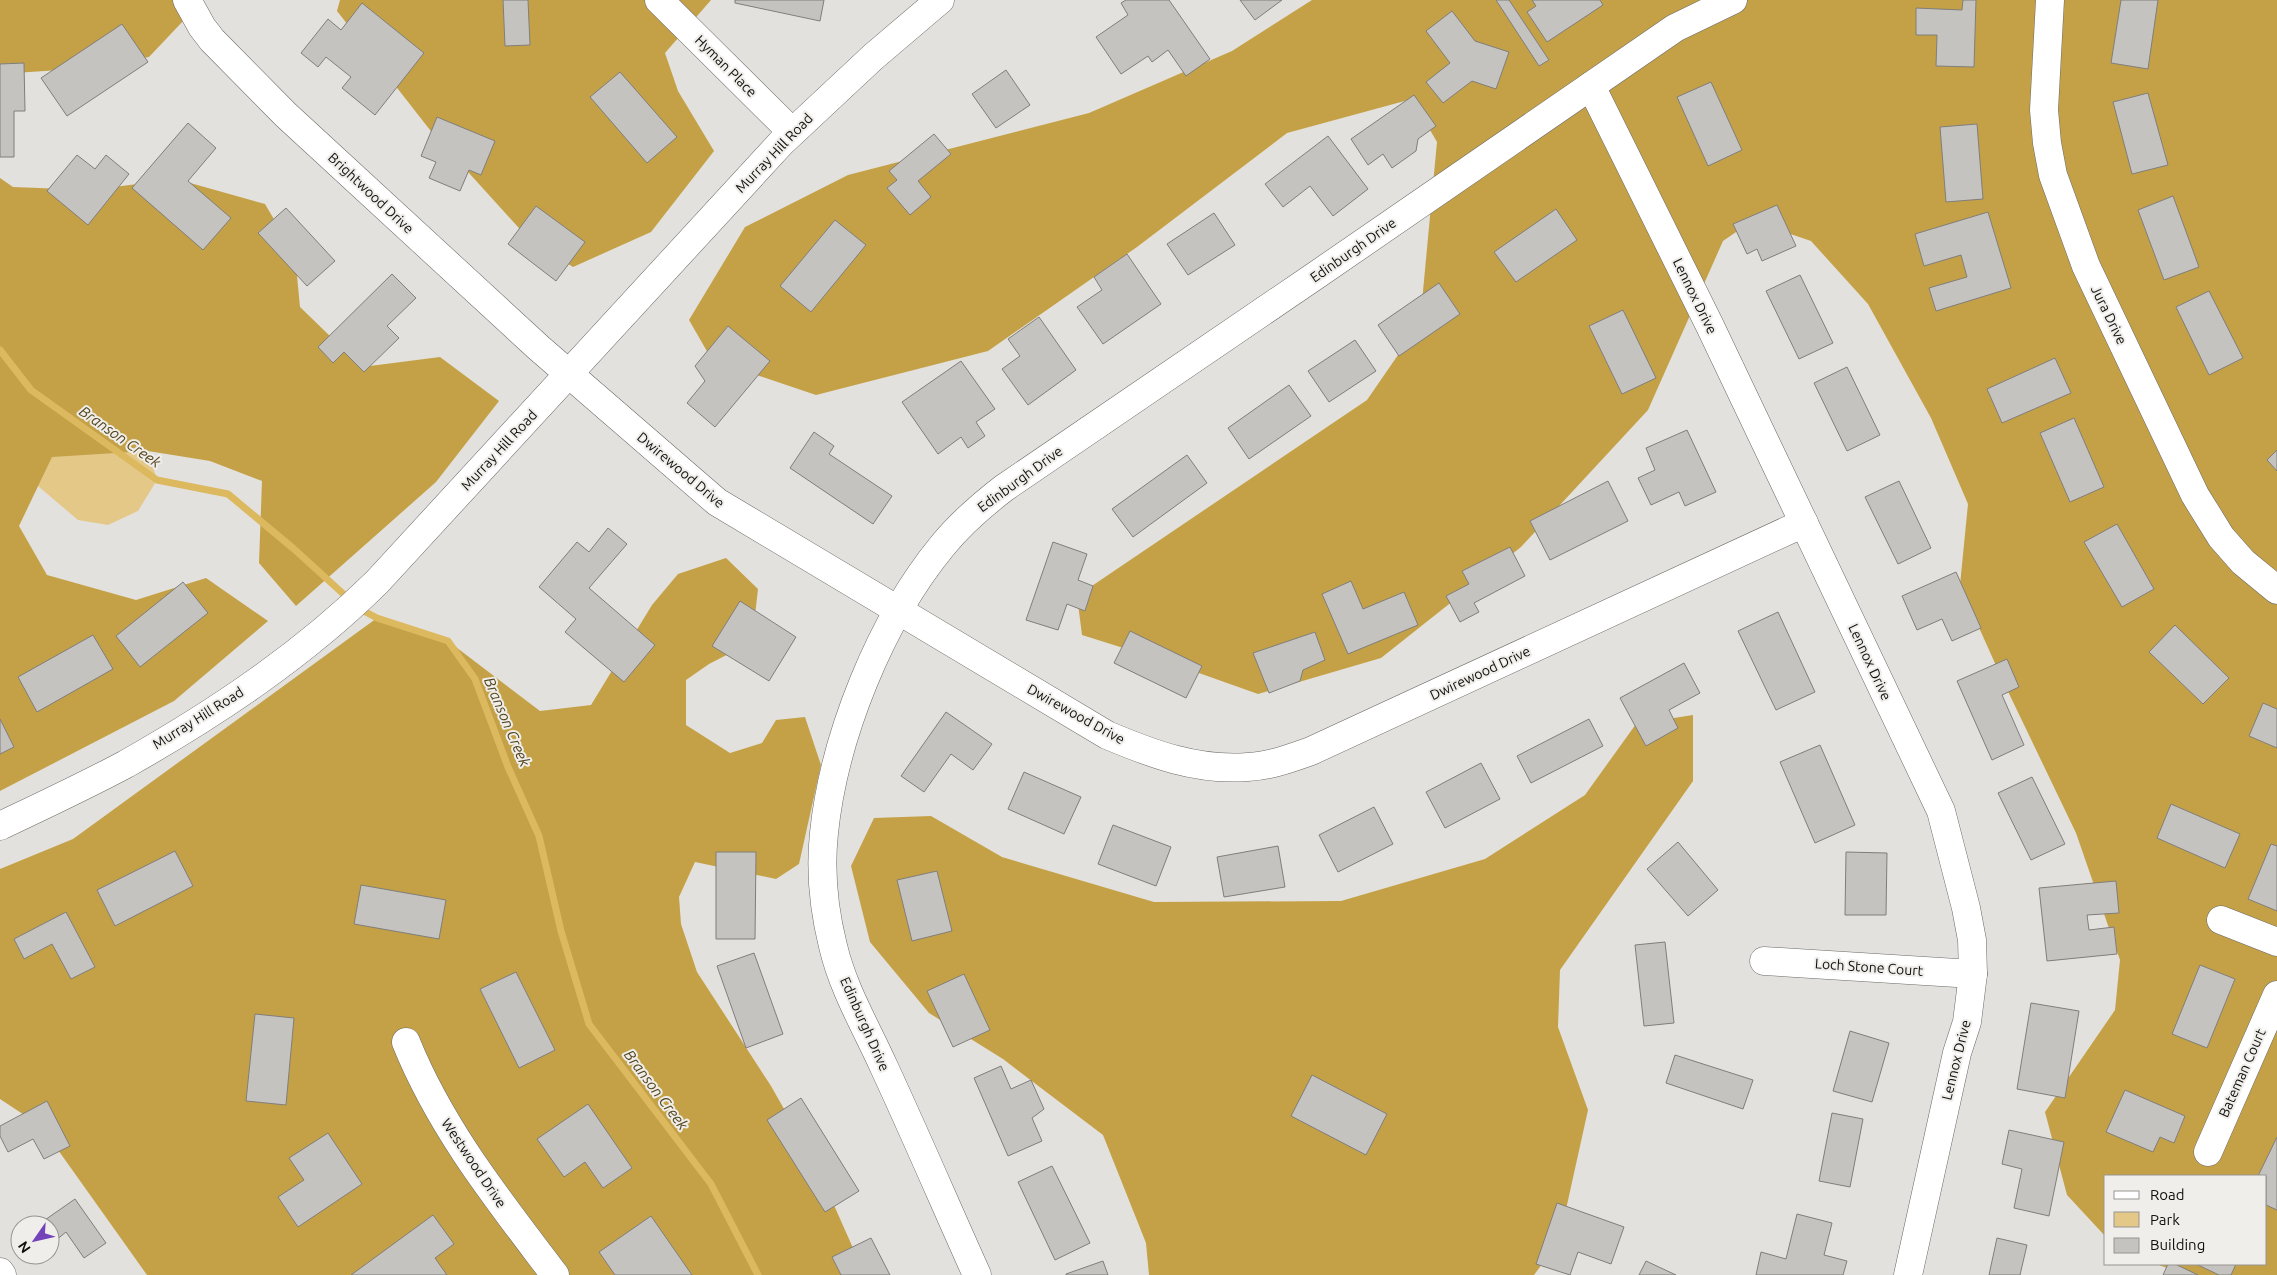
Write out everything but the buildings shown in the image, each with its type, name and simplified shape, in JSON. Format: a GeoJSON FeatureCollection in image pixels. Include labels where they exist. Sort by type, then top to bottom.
{"type":"FeatureCollection","features":[{"type":"Feature","properties":{"kind":"street","name":"Brightwood Drive"},"geometry":{"type":"LineString","coordinates":[[187,0],[202,27],[212,40],[286,115],[569,374]]}},
{"type":"Feature","properties":{"kind":"street","name":"Hyman Place"},"geometry":{"type":"LineString","coordinates":[[659,0],[792,132]]}},
{"type":"Feature","properties":{"kind":"street","name":"Murray Hill Road"},"geometry":{"type":"LineString","coordinates":[[0,826],[125,764],[210,713],[290,657],[342,616],[377,582],[792,132],[873,57],[940,0]]}},
{"type":"Feature","properties":{"kind":"street","name":"Edinburgh Drive"},"geometry":{"type":"LineString","coordinates":[[977,1275],[884,1065],[849,993],[833,947],[824,898],[824,833],[832,784],[844,737],[866,675],[898,610],[924,570],[944,544],[978,508],[1004,488],[1675,28],[1733,0]]}},
{"type":"Feature","properties":{"kind":"street","name":"Jura Drive"},"geometry":{"type":"LineString","coordinates":[[2050,0],[2044,110],[2047,143],[2054,175],[2086,266],[2195,495],[2222,537],[2243,562],[2277,590]]}},
{"type":"Feature","properties":{"kind":"street","name":"Lennox Drive"},"geometry":{"type":"LineString","coordinates":[[1591,86],[1714,334],[1941,811],[1966,908],[1972,940],[1973,974],[1967,1022],[1957,1053],[1908,1275]]}},
{"type":"Feature","properties":{"kind":"street","name":"Dwirewood Drive"},"geometry":{"type":"LineString","coordinates":[[569,374],[717,502],[1107,735],[1151,754],[1199,766],[1248,767],[1280,761],[1311,751],[1804,523]]}},
{"type":"Feature","properties":{"kind":"street"},"geometry":{"type":"LineString","coordinates":[[2221,920],[2277,942]]}},
{"type":"Feature","properties":{"kind":"street","name":"Loch Stone Court"},"geometry":{"type":"LineString","coordinates":[[1764,961],[1973,974]]}},
{"type":"Feature","properties":{"kind":"street","name":"Bateman Court"},"geometry":{"type":"LineString","coordinates":[[2208,1152],[2277,995]]}},
{"type":"Feature","properties":{"kind":"street","name":"Westwood Drive"},"geometry":{"type":"LineString","coordinates":[[406,1042],[441,1116],[476,1171],[555,1275]]}},
{"type":"Feature","properties":{"kind":"green space"},"geometry":{"type":"Polygon","coordinates":[[[148,451],[157,480],[138,511],[108,525],[78,520],[5,458],[148,451]]]}},
{"type":"Feature","properties":{"kind":"shaded area"},"geometry":{"type":"Polygon","coordinates":[[[0,0],[203,0],[149,57],[89,68],[0,74],[0,0]]]}},
{"type":"Feature","properties":{"kind":"shaded area"},"geometry":{"type":"Polygon","coordinates":[[[340,0],[711,0],[665,53],[678,91],[714,151],[651,232],[573,267],[528,238],[430,130],[337,11],[340,0]]]}},
{"type":"Feature","properties":{"kind":"shaded area"},"geometry":{"type":"Polygon","coordinates":[[[1312,0],[2277,0],[2277,1275],[2187,1275],[2159,1265],[2267,1265],[2267,1175],[2104,1175],[2104,1235],[2067,1195],[2045,1112],[2115,1010],[2120,960],[2076,833],[2002,679],[1960,585],[1968,504],[1931,418],[1868,304],[1811,241],[1752,221],[1723,241],[1648,410],[1521,547],[1381,658],[1258,694],[1168,662],[1082,635],[1077,596],[1367,400],[1420,323],[1437,142],[1412,99],[1287,133],[1137,247],[988,351],[816,395],[712,360],[689,320],[745,227],[848,175],[1089,113],[1232,51],[1312,0]]]}},
{"type":"Feature","properties":{"kind":"shaded area"},"geometry":{"type":"Polygon","coordinates":[[[0,178],[13,187],[91,190],[176,179],[265,204],[295,255],[300,307],[362,367],[440,357],[499,401],[436,482],[296,606],[259,563],[262,481],[210,461],[148,451],[52,457],[19,526],[47,575],[136,600],[206,578],[268,621],[174,701],[0,791],[0,178]]]}},
{"type":"Feature","properties":{"kind":"shaded area"},"geometry":{"type":"Polygon","coordinates":[[[726,558],[758,589],[752,642],[709,664],[686,680],[686,725],[730,753],[762,743],[776,720],[805,717],[821,765],[799,864],[776,879],[695,862],[679,897],[681,924],[697,972],[771,1086],[817,1167],[865,1275],[147,1275],[41,1126],[0,1099],[0,869],[73,839],[377,618],[448,641],[540,711],[591,705],[652,605],[678,574],[726,558]]]}},
{"type":"Feature","properties":{"kind":"shaded area"},"geometry":{"type":"Polygon","coordinates":[[[1693,715],[1693,781],[1560,970],[1558,1027],[1588,1110],[1559,1241],[1534,1275],[1149,1275],[1146,1243],[1103,1135],[1003,1059],[929,1013],[870,942],[851,866],[874,818],[931,816],[1002,857],[1154,902],[1341,901],[1485,859],[1585,795],[1636,724],[1693,715]]]}},
{"type":"Feature","properties":{"kind":"waterway","name":"Branson Creek"},"geometry":{"type":"LineString","coordinates":[[0,350],[31,390],[157,480],[228,494],[294,549],[350,600]]}},
{"type":"Feature","properties":{"kind":"waterway","name":"Branson Creek"},"geometry":{"type":"LineString","coordinates":[[358,608],[377,618],[448,641],[475,679],[508,767],[539,836],[561,931],[589,1024],[711,1184],[758,1275]]}}]}
